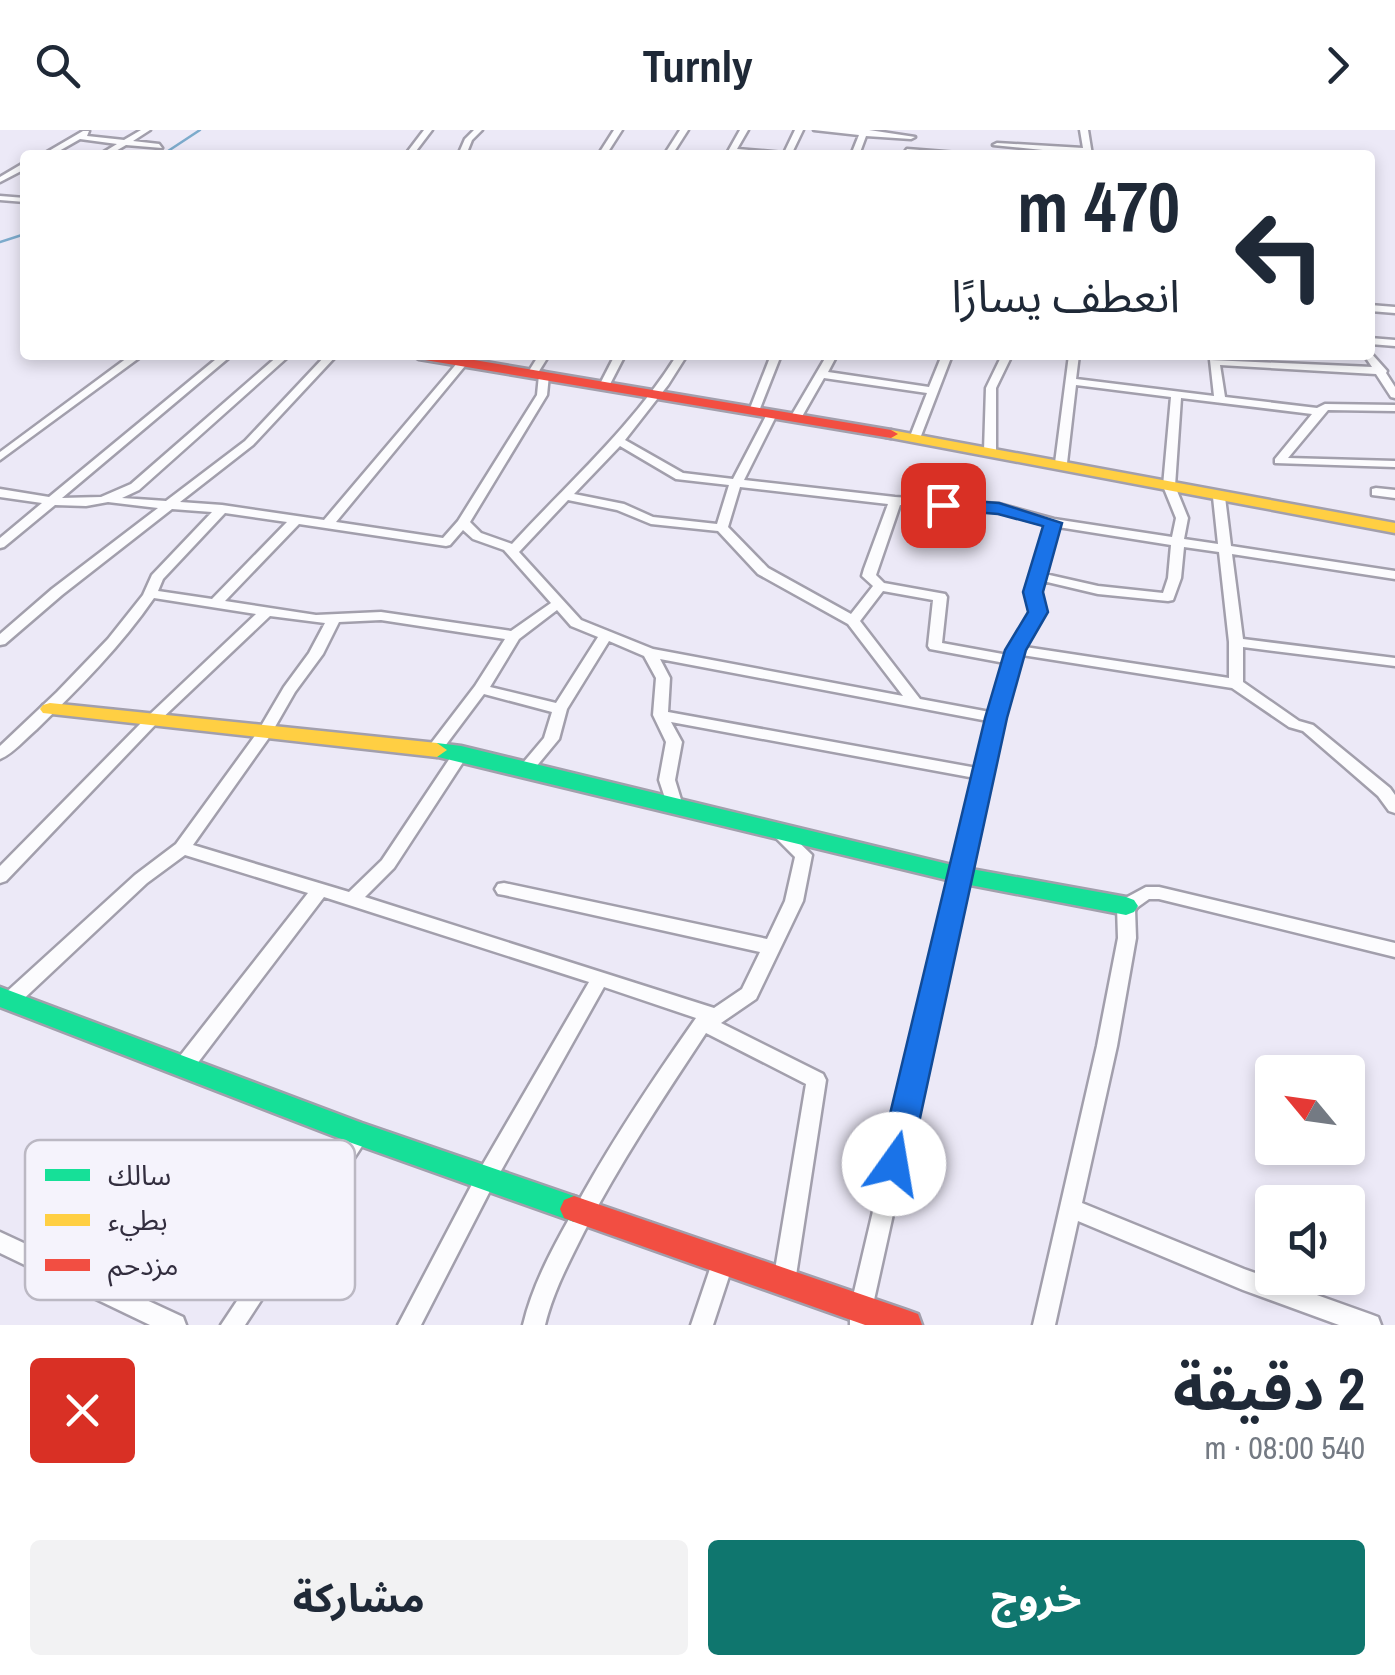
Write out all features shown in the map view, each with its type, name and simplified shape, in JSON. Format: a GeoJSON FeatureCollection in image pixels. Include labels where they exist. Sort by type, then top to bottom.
{"type":"FeatureCollection","features":[{"type":"Feature","properties":{"kind":"street"},"geometry":{"type":"LineString","coordinates":[[56,150],[92,130]]}},
{"type":"Feature","properties":{"kind":"street"},"geometry":{"type":"LineString","coordinates":[[112,150],[146,130]]}},
{"type":"Feature","properties":{"kind":"street"},"geometry":{"type":"LineString","coordinates":[[413,150],[428,130]]}},
{"type":"Feature","properties":{"kind":"street"},"geometry":{"type":"LineString","coordinates":[[818,130],[912,134]]}},
{"type":"Feature","properties":{"kind":"street"},"geometry":{"type":"LineString","coordinates":[[994,132],[999,150]]}},
{"type":"Feature","properties":{"kind":"street"},"geometry":{"type":"LineString","coordinates":[[79,138],[159,146]]}},
{"type":"Feature","properties":{"kind":"street"},"geometry":{"type":"LineString","coordinates":[[997,144],[1057,150]]}},
{"type":"Feature","properties":{"kind":"street"},"geometry":{"type":"LineString","coordinates":[[0,458],[131,360]]}},
{"type":"Feature","properties":{"kind":"street"},"geometry":{"type":"LineString","coordinates":[[0,544],[221,360]]}},
{"type":"Feature","properties":{"kind":"street"},"geometry":{"type":"LineString","coordinates":[[113,500],[135,487],[279,360]]}},
{"type":"Feature","properties":{"kind":"street"},"geometry":{"type":"LineString","coordinates":[[0,642],[249,443],[327,360]]}},
{"type":"Feature","properties":{"kind":"street"},"geometry":{"type":"LineString","coordinates":[[327,524],[465,360]]}},
{"type":"Feature","properties":{"kind":"street"},"geometry":{"type":"LineString","coordinates":[[482,360],[540,368],[604,386],[1061,463],[1219,498],[1395,528]]}},
{"type":"Feature","properties":{"kind":"street"},"geometry":{"type":"LineString","coordinates":[[604,386],[617,360]]}},
{"type":"Feature","properties":{"kind":"street"},"geometry":{"type":"LineString","coordinates":[[512,552],[620,442],[660,395],[679,360]]}},
{"type":"Feature","properties":{"kind":"street"},"geometry":{"type":"LineString","coordinates":[[722,528],[763,413],[775,360]]}},
{"type":"Feature","properties":{"kind":"street"},"geometry":{"type":"LineString","coordinates":[[796,418],[829,360]]}},
{"type":"Feature","properties":{"kind":"street"},"geometry":{"type":"LineString","coordinates":[[915,438],[945,360]]}},
{"type":"Feature","properties":{"kind":"street"},"geometry":{"type":"LineString","coordinates":[[990,451],[991,388],[1005,360]]}},
{"type":"Feature","properties":{"kind":"street"},"geometry":{"type":"LineString","coordinates":[[1061,463],[1073,360]]}},
{"type":"Feature","properties":{"kind":"street"},"geometry":{"type":"LineString","coordinates":[[1374,360],[1395,395]]}},
{"type":"Feature","properties":{"kind":"street"},"geometry":{"type":"LineString","coordinates":[[1220,398],[1214,362],[1382,371]]}},
{"type":"Feature","properties":{"kind":"street"},"geometry":{"type":"LineString","coordinates":[[0,493],[51,502],[113,500],[222,509],[446,542],[463,523],[542,395],[540,368]]}},
{"type":"Feature","properties":{"kind":"street"},"geometry":{"type":"LineString","coordinates":[[821,374],[932,391]]}},
{"type":"Feature","properties":{"kind":"street"},"geometry":{"type":"LineString","coordinates":[[1071,382],[1320,412]]}},
{"type":"Feature","properties":{"kind":"street"},"geometry":{"type":"LineString","coordinates":[[1038,576],[1098,590],[1168,598],[1175,584],[1175,541],[1182,518],[1169,486],[1176,396]]}},
{"type":"Feature","properties":{"kind":"street"},"geometry":{"type":"LineString","coordinates":[[1395,408],[1325,407],[1279,461],[1395,464]]}},
{"type":"Feature","properties":{"kind":"street"},"geometry":{"type":"LineString","coordinates":[[620,442],[680,476],[895,501],[999,508],[1053,523],[1395,575]]}},
{"type":"Feature","properties":{"kind":"street"},"geometry":{"type":"LineString","coordinates":[[1376,492],[1395,494]]}},
{"type":"Feature","properties":{"kind":"street"},"geometry":{"type":"LineString","coordinates":[[566,496],[620,507],[651,520],[722,528],[764,571],[853,622],[915,702]]}},
{"type":"Feature","properties":{"kind":"street"},"geometry":{"type":"LineString","coordinates":[[1219,498],[1236,642],[1236,684]]}},
{"type":"Feature","properties":{"kind":"street"},"geometry":{"type":"LineString","coordinates":[[895,501],[869,576],[880,586],[940,596],[935,646],[1236,684],[1294,724],[1308,728],[1384,792],[1395,807]]}},
{"type":"Feature","properties":{"kind":"street"},"geometry":{"type":"LineString","coordinates":[[0,754],[50,709],[154,594],[157,578],[222,509]]}},
{"type":"Feature","properties":{"kind":"street"},"geometry":{"type":"LineString","coordinates":[[216,602],[295,521]]}},
{"type":"Feature","properties":{"kind":"street"},"geometry":{"type":"LineString","coordinates":[[463,523],[477,536],[512,552],[576,623],[606,637],[650,653],[996,718]]}},
{"type":"Feature","properties":{"kind":"street"},"geometry":{"type":"LineString","coordinates":[[861,1317],[996,718],[1014,655],[1038,612],[1033,592],[1053,523]]}},
{"type":"Feature","properties":{"kind":"street"},"geometry":{"type":"LineString","coordinates":[[853,622],[880,586]]}},
{"type":"Feature","properties":{"kind":"street"},"geometry":{"type":"LineString","coordinates":[[154,594],[266,613],[334,618],[381,616],[514,636]]}},
{"type":"Feature","properties":{"kind":"street"},"geometry":{"type":"LineString","coordinates":[[434,750],[480,690],[514,636],[558,603]]}},
{"type":"Feature","properties":{"kind":"street"},"geometry":{"type":"LineString","coordinates":[[0,877],[151,721],[266,613]]}},
{"type":"Feature","properties":{"kind":"street"},"geometry":{"type":"LineString","coordinates":[[334,618],[316,654],[182,848],[141,879],[5,999],[359,1134],[784,1282],[861,1317],[907,1325]]}},
{"type":"Feature","properties":{"kind":"street"},"geometry":{"type":"LineString","coordinates":[[525,770],[551,739],[560,709],[606,637]]}},
{"type":"Feature","properties":{"kind":"street"},"geometry":{"type":"LineString","coordinates":[[1236,642],[1395,662]]}},
{"type":"Feature","properties":{"kind":"street"},"geometry":{"type":"LineString","coordinates":[[650,653],[663,678],[660,715],[674,742],[668,780],[674,803]]}},
{"type":"Feature","properties":{"kind":"street"},"geometry":{"type":"LineString","coordinates":[[480,690],[560,709]]}},
{"type":"Feature","properties":{"kind":"street"},"geometry":{"type":"LineString","coordinates":[[50,709],[461,753],[960,875],[1126,906],[1146,893],[1159,893],[1395,950]]}},
{"type":"Feature","properties":{"kind":"street"},"geometry":{"type":"LineString","coordinates":[[660,715],[983,774]]}},
{"type":"Feature","properties":{"kind":"street"},"geometry":{"type":"LineString","coordinates":[[353,900],[388,864],[461,753]]}},
{"type":"Feature","properties":{"kind":"street"},"geometry":{"type":"LineString","coordinates":[[534,1325],[539,1300],[582,1212],[647,1105],[710,1020],[749,994],[794,902],[804,855],[780,833]]}},
{"type":"Feature","properties":{"kind":"street"},"geometry":{"type":"LineString","coordinates":[[182,848],[600,978],[710,1020],[816,1080],[784,1282]]}},
{"type":"Feature","properties":{"kind":"street"},"geometry":{"type":"LineString","coordinates":[[183,1067],[320,890]]}},
{"type":"Feature","properties":{"kind":"street"},"geometry":{"type":"LineString","coordinates":[[504,890],[770,947]]}},
{"type":"Feature","properties":{"kind":"street"},"geometry":{"type":"LineString","coordinates":[[1044,1325],[1117,992],[1126,938],[1126,906]]}},
{"type":"Feature","properties":{"kind":"street"},"geometry":{"type":"LineString","coordinates":[[409,1325],[486,1178],[600,978]]}},
{"type":"Feature","properties":{"kind":"street"},"geometry":{"type":"LineString","coordinates":[[355,1140],[359,1134]]}},
{"type":"Feature","properties":{"kind":"street"},"geometry":{"type":"LineString","coordinates":[[1070,1208],[1243,1279],[1370,1325]]}},
{"type":"Feature","properties":{"kind":"street"},"geometry":{"type":"LineString","coordinates":[[0,1242],[25,1254]]}},
{"type":"Feature","properties":{"kind":"street"},"geometry":{"type":"LineString","coordinates":[[702,1325],[723,1261]]}},
{"type":"Feature","properties":{"kind":"street"},"geometry":{"type":"LineString","coordinates":[[122,1300],[175,1325]]}},
{"type":"Feature","properties":{"kind":"street"},"geometry":{"type":"LineString","coordinates":[[232,1325],[249,1300]]}},
{"type":"Feature","properties":{"kind":"waterway"},"geometry":{"type":"LineString","coordinates":[[170,150],[200,130]]}},
{"type":"Feature","properties":{"kind":"waterway"},"geometry":{"type":"LineString","coordinates":[[0,242],[20,236]]}},
{"type":"Feature","properties":{"kind":"traffic: fast"},"geometry":{"type":"LineString","coordinates":[[437,750],[960,875],[1126,906]]}},
{"type":"Feature","properties":{"kind":"traffic: fast"},"geometry":{"type":"LineString","coordinates":[[0,997],[359,1134],[574,1209]]}},
{"type":"Feature","properties":{"kind":"traffic: slow"},"geometry":{"type":"LineString","coordinates":[[891,434],[1395,528]]}},
{"type":"Feature","properties":{"kind":"traffic: slow"},"geometry":{"type":"LineString","coordinates":[[50,709],[437,750]]}},
{"type":"Feature","properties":{"kind":"traffic: jam"},"geometry":{"type":"LineString","coordinates":[[449,360],[891,434]]}},
{"type":"Feature","properties":{"kind":"traffic: jam"},"geometry":{"type":"LineString","coordinates":[[574,1209],[907,1325]]}},
{"type":"Feature","properties":{"kind":"route"},"geometry":{"type":"LineString","coordinates":[[894,1164],[996,718],[1016,650],[1038,612],[1033,592],[1053,523],[999,508],[943,505]]}}]}
